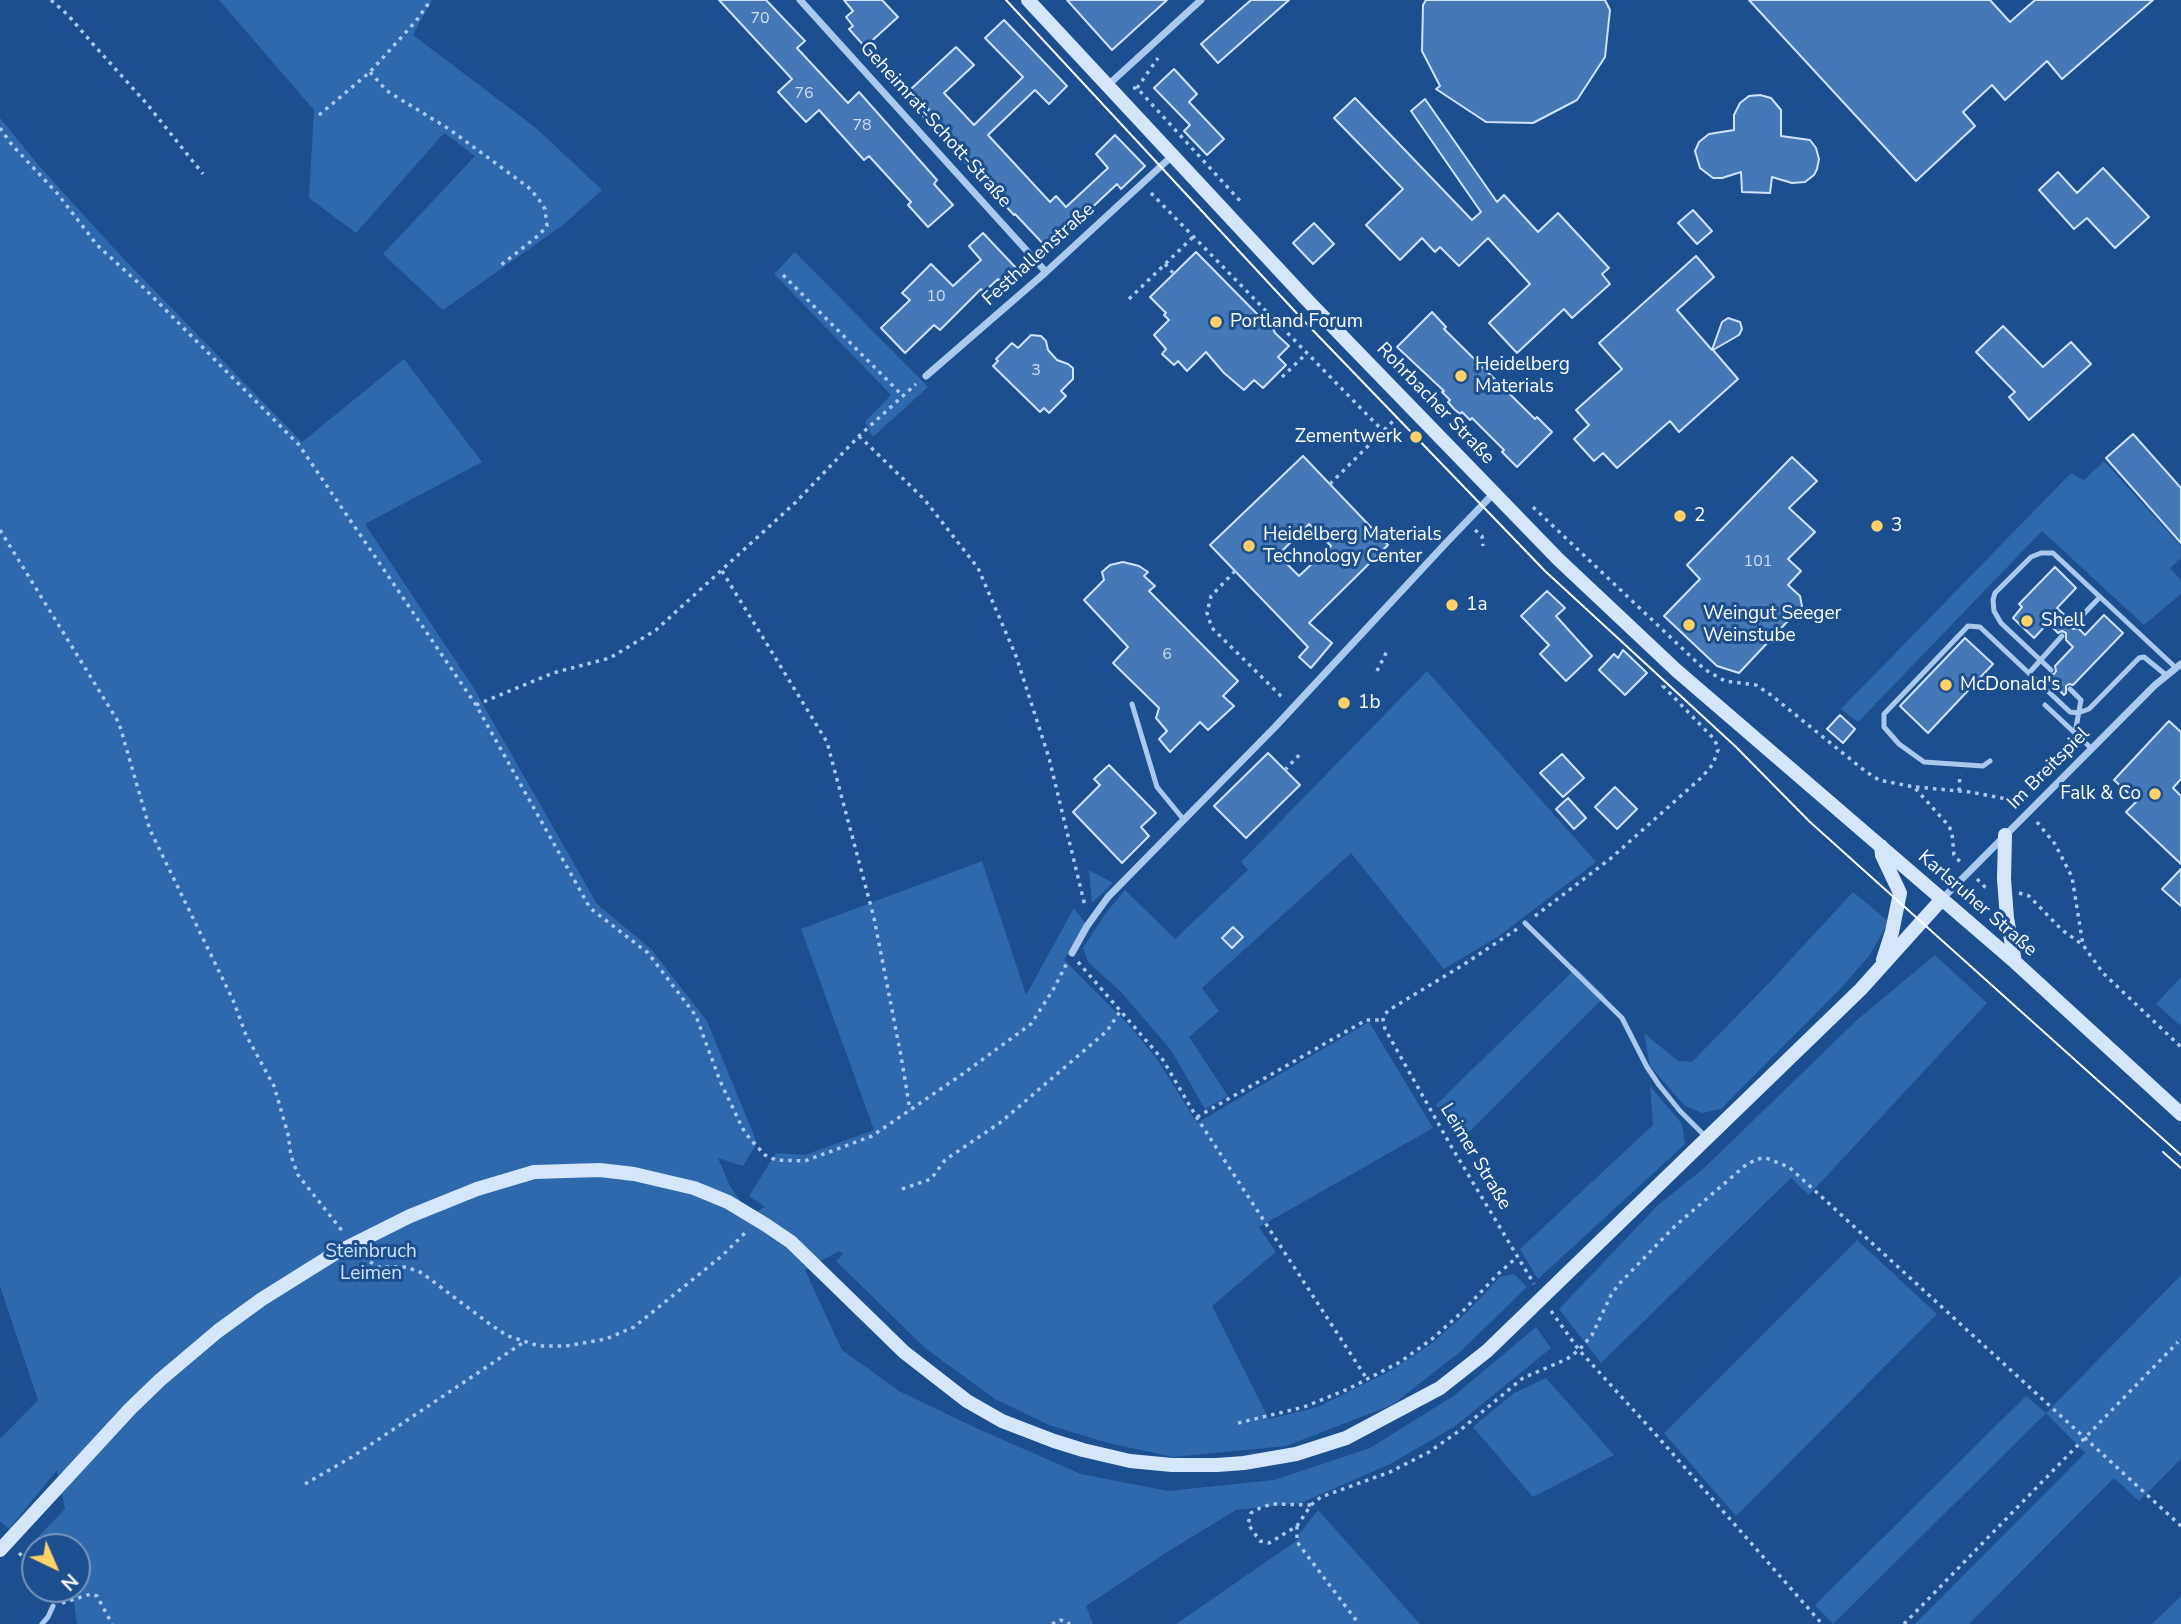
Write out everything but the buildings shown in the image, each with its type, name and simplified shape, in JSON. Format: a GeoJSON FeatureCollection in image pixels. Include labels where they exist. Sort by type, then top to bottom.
{"type":"FeatureCollection","features":[{"type":"Feature","properties":{"kind":"main road","name":"Rohrbacher Straße"},"geometry":{"type":"LineString","coordinates":[[1028,0],[1308,301],[1558,559],[1676,670],[1744,726]]}},
{"type":"Feature","properties":{"kind":"main road","name":"Karlsruher Straße"},"geometry":{"type":"LineString","coordinates":[[1744,726],[2015,962],[2181,1114]]}},
{"type":"Feature","properties":{"kind":"main road"},"geometry":{"type":"LineString","coordinates":[[2005,835],[2005,895],[2015,962]]}},
{"type":"Feature","properties":{"kind":"main road"},"geometry":{"type":"LineString","coordinates":[[1880,968],[1892,932],[1900,893],[1882,855],[1881,845]]}},
{"type":"Feature","properties":{"kind":"main road"},"geometry":{"type":"LineString","coordinates":[[0,1550],[130,1409],[218,1331],[334,1254],[410,1216],[534,1172],[600,1170],[634,1174],[667,1181],[720,1199],[766,1224],[791,1242],[904,1352],[967,1401],[1003,1421],[1054,1441],[1130,1461],[1171,1465],[1244,1463],[1296,1454],[1346,1438],[1440,1388],[1487,1351],[1861,989],[1942,899]]}},
{"type":"Feature","properties":{"kind":"street","name":"Geheimrat-Schott-Straße"},"geometry":{"type":"LineString","coordinates":[[800,0],[1046,272]]}},
{"type":"Feature","properties":{"kind":"street"},"geometry":{"type":"LineString","coordinates":[[1107,86],[1201,0]]}},
{"type":"Feature","properties":{"kind":"street","name":"Festhallenstraße"},"geometry":{"type":"LineString","coordinates":[[926,376],[1046,272],[1172,156]]}},
{"type":"Feature","properties":{"kind":"street"},"geometry":{"type":"LineString","coordinates":[[1072,953],[1108,897],[1293,707],[1494,493]]}},
{"type":"Feature","properties":{"kind":"street","name":"Im Breitspiel"},"geometry":{"type":"LineString","coordinates":[[1942,899],[2178,665]]}},
{"type":"Feature","properties":{"kind":"lane"},"geometry":{"type":"LineString","coordinates":[[2050,670],[2001,622],[1994,611],[1993,600],[1995,593],[2031,557],[2041,553],[2053,553],[2142,638],[2178,665]]}},
{"type":"Feature","properties":{"kind":"lane"},"geometry":{"type":"LineString","coordinates":[[2074,624],[2100,597]]}},
{"type":"Feature","properties":{"kind":"lane"},"geometry":{"type":"LineString","coordinates":[[1990,761],[1983,766],[1924,762],[1899,744],[1884,727],[1884,714],[1968,626],[1980,627],[2070,712],[2078,713],[2089,709],[2139,658],[2144,657],[2166,675]]}},
{"type":"Feature","properties":{"kind":"lane"},"geometry":{"type":"LineString","coordinates":[[2029,673],[2062,636]]}},
{"type":"Feature","properties":{"kind":"lane"},"geometry":{"type":"LineString","coordinates":[[2070,689],[2081,700],[2074,733]]}},
{"type":"Feature","properties":{"kind":"lane"},"geometry":{"type":"LineString","coordinates":[[1132,704],[1157,787],[1184,820]]}},
{"type":"Feature","properties":{"kind":"lane"},"geometry":{"type":"LineString","coordinates":[[2045,705],[2092,749]]}},
{"type":"Feature","properties":{"kind":"lane"},"geometry":{"type":"LineString","coordinates":[[1525,923],[1622,1018],[1659,1085],[1707,1138]]}},
{"type":"Feature","properties":{"kind":"lane"},"geometry":{"type":"LineString","coordinates":[[42,1624],[53,1606]]}},
{"type":"Feature","properties":{"kind":"path"},"geometry":{"type":"LineString","coordinates":[[51,0],[68,15],[147,104],[203,174]]}},
{"type":"Feature","properties":{"kind":"path"},"geometry":{"type":"LineString","coordinates":[[319,115],[370,72],[416,21],[431,0]]}},
{"type":"Feature","properties":{"kind":"path"},"geometry":{"type":"LineString","coordinates":[[370,72],[387,91],[449,129],[528,187],[538,198],[545,209],[547,226],[501,265]]}},
{"type":"Feature","properties":{"kind":"path"},"geometry":{"type":"LineString","coordinates":[[1137,88],[1250,212]]}},
{"type":"Feature","properties":{"kind":"path"},"geometry":{"type":"LineString","coordinates":[[0,128],[12,145],[57,193],[97,245],[144,288],[299,445],[476,705],[590,908],[648,953],[696,1016],[720,1081],[743,1129],[765,1155],[776,1160],[805,1161],[872,1136],[1031,1024],[1072,953],[1163,1060],[1197,1118],[1367,1379]]}},
{"type":"Feature","properties":{"kind":"path"},"geometry":{"type":"LineString","coordinates":[[1142,183],[1383,431]]}},
{"type":"Feature","properties":{"kind":"path"},"geometry":{"type":"LineString","coordinates":[[1129,299],[1194,237]]}},
{"type":"Feature","properties":{"kind":"path"},"geometry":{"type":"LineString","coordinates":[[1165,264],[1174,274]]}},
{"type":"Feature","properties":{"kind":"path"},"geometry":{"type":"LineString","coordinates":[[783,275],[903,396]]}},
{"type":"Feature","properties":{"kind":"path"},"geometry":{"type":"LineString","coordinates":[[1282,377],[1306,354]]}},
{"type":"Feature","properties":{"kind":"path"},"geometry":{"type":"LineString","coordinates":[[476,705],[554,673],[610,658],[656,630],[722,571],[820,478],[859,436],[926,376]]}},
{"type":"Feature","properties":{"kind":"path"},"geometry":{"type":"LineString","coordinates":[[1330,484],[1388,426]]}},
{"type":"Feature","properties":{"kind":"path"},"geometry":{"type":"LineString","coordinates":[[859,436],[924,499],[978,568],[1016,656],[1049,758],[1089,923]]}},
{"type":"Feature","properties":{"kind":"path"},"geometry":{"type":"LineString","coordinates":[[1525,500],[1704,669],[1725,681],[1756,685],[1879,780],[2012,800],[2028,812],[2055,844],[2072,877],[2083,945]]}},
{"type":"Feature","properties":{"kind":"path"},"geometry":{"type":"LineString","coordinates":[[1466,521],[1482,536],[1483,546]]}},
{"type":"Feature","properties":{"kind":"path"},"geometry":{"type":"LineString","coordinates":[[0,530],[119,723],[150,830],[233,1000],[246,1035],[274,1086],[288,1134]]}},
{"type":"Feature","properties":{"kind":"path"},"geometry":{"type":"LineString","coordinates":[[722,571],[827,742],[874,918],[909,1110]]}},
{"type":"Feature","properties":{"kind":"path"},"geometry":{"type":"LineString","coordinates":[[1235,571],[1211,596],[1207,612],[1212,628],[1293,707]]}},
{"type":"Feature","properties":{"kind":"path"},"geometry":{"type":"LineString","coordinates":[[1377,671],[1388,649]]}},
{"type":"Feature","properties":{"kind":"path"},"geometry":{"type":"LineString","coordinates":[[1197,1118],[1366,1020],[1383,1020],[1389,1010],[1525,923],[1611,859],[1702,777],[1713,764],[1718,750],[1715,740],[1663,686],[1676,670]]}},
{"type":"Feature","properties":{"kind":"path"},"geometry":{"type":"LineString","coordinates":[[1285,770],[1302,752]]}},
{"type":"Feature","properties":{"kind":"path"},"geometry":{"type":"LineString","coordinates":[[1914,787],[1949,826],[1954,855],[1993,895],[2029,895],[2062,930],[2083,945],[2103,973],[2181,1047]]}},
{"type":"Feature","properties":{"kind":"path"},"geometry":{"type":"LineString","coordinates":[[902,1189],[931,1179],[945,1160],[1001,1122],[1107,1031],[1121,1010]]}},
{"type":"Feature","properties":{"kind":"path","name":"Leimer Straße"},"geometry":{"type":"LineString","coordinates":[[1383,1020],[1385,1029],[1430,1110],[1537,1289]]}},
{"type":"Feature","properties":{"kind":"path"},"geometry":{"type":"LineString","coordinates":[[1311,1505],[1273,1504],[1262,1507],[1251,1513],[1248,1524],[1259,1541],[1269,1543],[1297,1525],[1311,1505],[1321,1497],[1390,1472],[1429,1452],[1523,1378],[1553,1367],[1579,1350],[1592,1335],[1619,1284],[1675,1226],[1747,1164],[1766,1158],[1789,1167],[2181,1526]]}},
{"type":"Feature","properties":{"kind":"path"},"geometry":{"type":"LineString","coordinates":[[500,1331],[524,1342],[550,1346],[580,1345],[606,1339],[645,1320],[738,1242]]}},
{"type":"Feature","properties":{"kind":"path"},"geometry":{"type":"LineString","coordinates":[[1238,1423],[1304,1407],[1348,1390],[1400,1362],[1432,1339],[1517,1257]]}},
{"type":"Feature","properties":{"kind":"path"},"geometry":{"type":"LineString","coordinates":[[1550,1310],[1579,1350],[1822,1624]]}},
{"type":"Feature","properties":{"kind":"path"},"geometry":{"type":"LineString","coordinates":[[306,1484],[524,1342]]}},
{"type":"Feature","properties":{"kind":"path"},"geometry":{"type":"LineString","coordinates":[[1904,1624],[2178,1342]]}},
{"type":"Feature","properties":{"kind":"path"},"geometry":{"type":"LineString","coordinates":[[1297,1525],[1297,1542],[1359,1624]]}},
{"type":"Feature","properties":{"kind":"path"},"geometry":{"type":"LineString","coordinates":[[53,1606],[91,1594],[97,1596],[112,1624]]}},
{"type":"Feature","properties":{"kind":"path"},"geometry":{"type":"LineString","coordinates":[[1052,1624],[1061,1620],[1070,1624]]}},
{"type":"Feature","properties":{"kind":"green space"},"geometry":{"type":"Polygon","coordinates":[[[219,0],[432,0],[413,35],[536,128],[602,190],[563,225],[443,310],[383,254],[475,156],[444,133],[356,233],[309,198],[314,110],[219,0]]]}},
{"type":"Feature","properties":{"kind":"green space","name":"Steinbruch Leimen"},"geometry":{"type":"Polygon","coordinates":[[[0,118],[40,167],[121,256],[302,442],[404,359],[482,462],[365,524],[473,687],[597,904],[651,949],[707,1021],[757,1143],[743,1166],[718,1158],[730,1186],[750,1215],[765,1207],[749,1196],[776,1153],[805,1155],[874,1130],[801,929],[982,861],[1026,995],[1074,908],[1085,923],[1064,960],[1128,1024],[1157,1059],[1197,1123],[1369,1022],[1433,1128],[1259,1227],[1276,1252],[1212,1306],[1269,1419],[1318,1407],[1388,1372],[1431,1344],[1468,1311],[1500,1277],[1514,1274],[1527,1287],[1460,1352],[1392,1405],[1286,1446],[1173,1457],[1108,1443],[1049,1425],[995,1399],[925,1348],[836,1261],[843,1254],[839,1251],[805,1270],[842,1350],[899,1391],[1081,1474],[1168,1491],[1274,1480],[1370,1448],[1455,1395],[1536,1327],[1551,1348],[1454,1427],[1390,1464],[1301,1503],[1236,1510],[1086,1606],[1093,1624],[77,1624],[74,1603],[91,1603],[91,1533],[42,1533],[65,1509],[57,1470],[9,1529],[0,1521],[0,1439],[38,1400],[0,1286],[0,118]]]}},
{"type":"Feature","properties":{"kind":"green space"},"geometry":{"type":"Polygon","coordinates":[[[795,252],[928,387],[873,437],[865,422],[891,395],[774,274],[795,252]]]}},
{"type":"Feature","properties":{"kind":"green space"},"geometry":{"type":"Polygon","coordinates":[[[2104,461],[2181,546],[2181,558],[2170,568],[2181,580],[2181,594],[2144,625],[2042,531],[1858,722],[1841,709],[2071,473],[2084,480],[2104,461]]]}},
{"type":"Feature","properties":{"kind":"green space"},"geometry":{"type":"Polygon","coordinates":[[[1427,671],[1596,862],[1499,936],[1444,969],[1351,853],[1202,988],[1219,1011],[1189,1037],[1228,1096],[1205,1109],[1171,1050],[1120,991],[1088,962],[1083,948],[1125,890],[1175,939],[1248,870],[1241,862],[1427,671]]]}},
{"type":"Feature","properties":{"kind":"green space"},"geometry":{"type":"Polygon","coordinates":[[[1089,870],[1113,883],[1092,903],[1089,870]]]}},
{"type":"Feature","properties":{"kind":"green space"},"geometry":{"type":"Polygon","coordinates":[[[1853,892],[1889,922],[1869,956],[1842,987],[1721,1109],[1702,1113],[1684,1105],[1650,1066],[1644,1033],[1678,1061],[1692,1062],[1853,892]]]}},
{"type":"Feature","properties":{"kind":"green space"},"geometry":{"type":"Polygon","coordinates":[[[1935,955],[1987,1003],[1809,1195],[1791,1178],[1601,1363],[1559,1309],[1658,1205],[1703,1169],[1857,1020],[1935,955]]]}},
{"type":"Feature","properties":{"kind":"green space"},"geometry":{"type":"Polygon","coordinates":[[[1576,968],[1605,996],[1459,1142],[1436,1105],[1576,968]]]}},
{"type":"Feature","properties":{"kind":"green space"},"geometry":{"type":"Polygon","coordinates":[[[2181,977],[2181,1026],[2156,1004],[2181,977]]]}},
{"type":"Feature","properties":{"kind":"green space"},"geometry":{"type":"Polygon","coordinates":[[[1650,1086],[1682,1124],[1685,1144],[1538,1279],[1520,1249],[1653,1125],[1650,1086]]]}},
{"type":"Feature","properties":{"kind":"green space"},"geometry":{"type":"Polygon","coordinates":[[[1857,1240],[1937,1314],[1736,1516],[1664,1433],[1857,1240]]]}},
{"type":"Feature","properties":{"kind":"green space"},"geometry":{"type":"Polygon","coordinates":[[[2181,1275],[2181,1459],[2139,1501],[2114,1478],[1969,1624],[1915,1624],[2085,1453],[2046,1413],[2181,1275]]]}},
{"type":"Feature","properties":{"kind":"green space"},"geometry":{"type":"Polygon","coordinates":[[[1546,1378],[1614,1455],[1533,1497],[1473,1427],[1514,1393],[1546,1378]]]}},
{"type":"Feature","properties":{"kind":"green space"},"geometry":{"type":"Polygon","coordinates":[[[2026,1396],[2046,1413],[1833,1624],[1815,1605],[2026,1396]]]}},
{"type":"Feature","properties":{"kind":"green space"},"geometry":{"type":"Polygon","coordinates":[[[1318,1510],[1420,1624],[1176,1624],[1299,1539],[1300,1533],[1318,1510]]]}},
{"type":"Feature","properties":{"kind":"green space"},"geometry":{"type":"Polygon","coordinates":[[[2181,1596],[2181,1624],[2152,1624],[2181,1596]]]}},
{"type":"Feature","properties":{"kind":"tram line"},"geometry":{"type":"LineString","coordinates":[[1006,0],[1303,320],[1545,571],[1735,746],[1810,822],[2181,1155]]}},
{"type":"Feature","properties":{"kind":"tram line"},"geometry":{"type":"LineString","coordinates":[[2163,1152],[2181,1168]]}},
{"type":"Feature","properties":{"kind":"place","name":"Portland Forum"},"geometry":{"type":"Point","coordinates":[1216,322]}},
{"type":"Feature","properties":{"kind":"place","name":"Heidelberg Materials"},"geometry":{"type":"Point","coordinates":[1461,376]}},
{"type":"Feature","properties":{"kind":"place","name":"Zementwerk"},"geometry":{"type":"Point","coordinates":[1416,437]}},
{"type":"Feature","properties":{"kind":"place","name":"2"},"geometry":{"type":"Point","coordinates":[1680,516]}},
{"type":"Feature","properties":{"kind":"place","name":"3"},"geometry":{"type":"Point","coordinates":[1877,526]}},
{"type":"Feature","properties":{"kind":"place","name":"Heidelberg Materials Technology Center"},"geometry":{"type":"Point","coordinates":[1249,546]}},
{"type":"Feature","properties":{"kind":"place","name":"1a"},"geometry":{"type":"Point","coordinates":[1452,605]}},
{"type":"Feature","properties":{"kind":"place","name":"Shell"},"geometry":{"type":"Point","coordinates":[2027,621]}},
{"type":"Feature","properties":{"kind":"place","name":"Weingut Seeger Weinstube"},"geometry":{"type":"Point","coordinates":[1689,625]}},
{"type":"Feature","properties":{"kind":"place","name":"McDonald's"},"geometry":{"type":"Point","coordinates":[1946,685]}},
{"type":"Feature","properties":{"kind":"place","name":"1b"},"geometry":{"type":"Point","coordinates":[1344,703]}},
{"type":"Feature","properties":{"kind":"place","name":"Falk & Co"},"geometry":{"type":"Point","coordinates":[2155,794]}}]}
